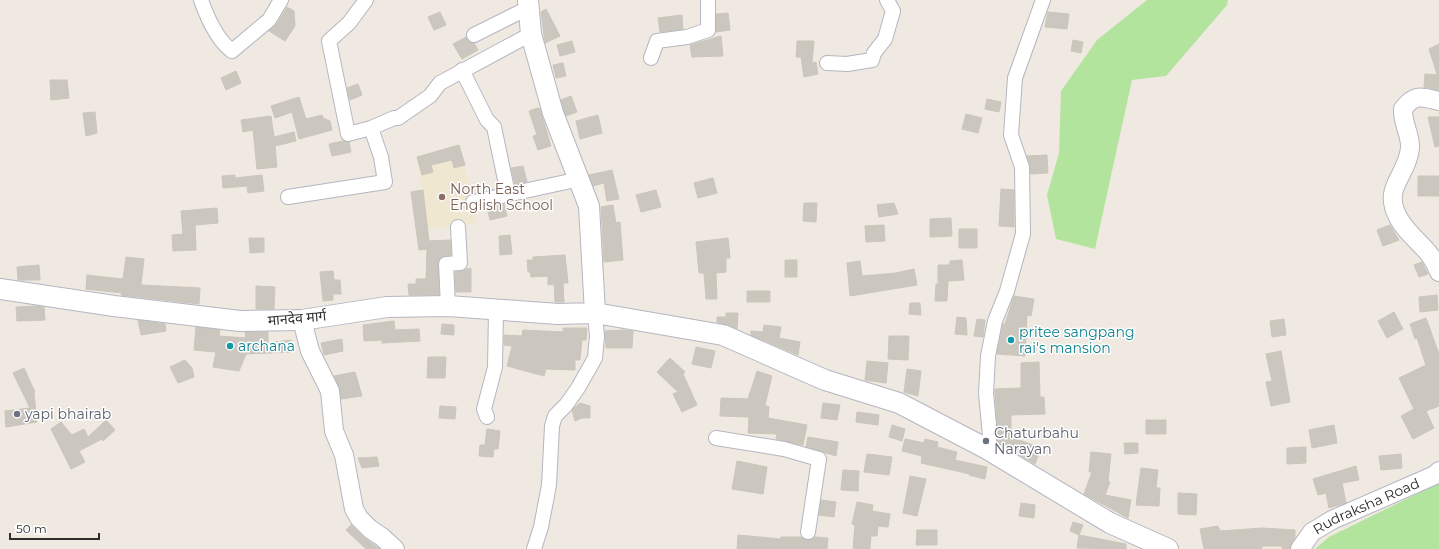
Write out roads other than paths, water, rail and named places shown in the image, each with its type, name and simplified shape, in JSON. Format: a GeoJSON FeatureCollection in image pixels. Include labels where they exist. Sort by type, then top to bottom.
{"type":"FeatureCollection","features":[{"type":"Feature","properties":{"kind":"main road"},"geometry":{"type":"LineString","coordinates":[[528,4],[531,34],[553,113],[580,179],[589,206],[595,313]]}},
{"type":"Feature","properties":{"kind":"main road","name":"मानदेव मार्ग"},"geometry":{"type":"LineString","coordinates":[[0,289],[106,305],[240,321],[302,320],[387,307],[448,306],[558,314],[595,313],[723,335],[825,380],[899,403],[987,450],[1110,523],[1168,549]]}},
{"type":"Feature","properties":{"kind":"street"},"geometry":{"type":"LineString","coordinates":[[201,0],[206,15],[222,42],[232,51],[269,20],[281,0]]}},
{"type":"Feature","properties":{"kind":"street"},"geometry":{"type":"LineString","coordinates":[[366,0],[349,23],[329,41],[348,134],[370,128],[394,118],[398,118],[430,96],[440,83],[531,34]]}},
{"type":"Feature","properties":{"kind":"street"},"geometry":{"type":"LineString","coordinates":[[651,58],[657,41],[687,36],[708,30],[708,0]]}},
{"type":"Feature","properties":{"kind":"street"},"geometry":{"type":"LineString","coordinates":[[827,63],[847,64],[872,60],[874,53],[886,39],[893,11],[888,0]]}},
{"type":"Feature","properties":{"kind":"street"},"geometry":{"type":"LineString","coordinates":[[987,450],[990,436],[986,393],[988,356],[995,321],[1007,291],[1023,234],[1022,167],[1011,135],[1015,78],[1043,0]]}},
{"type":"Feature","properties":{"kind":"street"},"geometry":{"type":"LineString","coordinates":[[474,35],[528,4]]}},
{"type":"Feature","properties":{"kind":"street"},"geometry":{"type":"LineString","coordinates":[[462,70],[487,120],[494,127],[508,194]]}},
{"type":"Feature","properties":{"kind":"street"},"geometry":{"type":"LineString","coordinates":[[1439,101],[1421,96],[1414,98],[1403,109],[1403,118],[1410,147],[1406,168],[1392,194],[1394,209],[1399,219],[1406,230],[1427,249],[1439,272]]}},
{"type":"Feature","properties":{"kind":"street"},"geometry":{"type":"LineString","coordinates":[[288,197],[385,182],[381,157],[370,128]]}},
{"type":"Feature","properties":{"kind":"street"},"geometry":{"type":"LineString","coordinates":[[474,202],[580,179]]}},
{"type":"Feature","properties":{"kind":"street"},"geometry":{"type":"LineString","coordinates":[[448,306],[446,264],[460,263],[458,227]]}},
{"type":"Feature","properties":{"kind":"street"},"geometry":{"type":"LineString","coordinates":[[487,417],[484,409],[495,367],[496,310]]}},
{"type":"Feature","properties":{"kind":"street"},"geometry":{"type":"LineString","coordinates":[[534,549],[541,527],[549,485],[552,426],[555,416],[566,405],[578,388],[595,358],[597,336],[595,313]]}},
{"type":"Feature","properties":{"kind":"street"},"geometry":{"type":"LineString","coordinates":[[302,320],[310,351],[330,391],[334,431],[344,455],[354,509],[359,518],[394,549]]}},
{"type":"Feature","properties":{"kind":"street"},"geometry":{"type":"LineString","coordinates":[[716,438],[784,450],[819,459],[808,532]]}},
{"type":"Feature","properties":{"kind":"street","name":"Rudraksha Road"},"geometry":{"type":"LineString","coordinates":[[1300,549],[1312,532],[1332,520],[1435,475],[1439,471]]}},
{"type":"Feature","properties":{"kind":"place","name":"North East English School"},"geometry":{"type":"Point","coordinates":[442,197]}},
{"type":"Feature","properties":{"kind":"place","name":"pritee sangpang rai's mansion"},"geometry":{"type":"Point","coordinates":[1011,340]}},
{"type":"Feature","properties":{"kind":"place","name":"archana"},"geometry":{"type":"Point","coordinates":[230,346]}},
{"type":"Feature","properties":{"kind":"place","name":"yapi bhairab"},"geometry":{"type":"Point","coordinates":[17,414]}},
{"type":"Feature","properties":{"kind":"place","name":"Chaturbahu Narayan"},"geometry":{"type":"Point","coordinates":[986,441]}}]}
